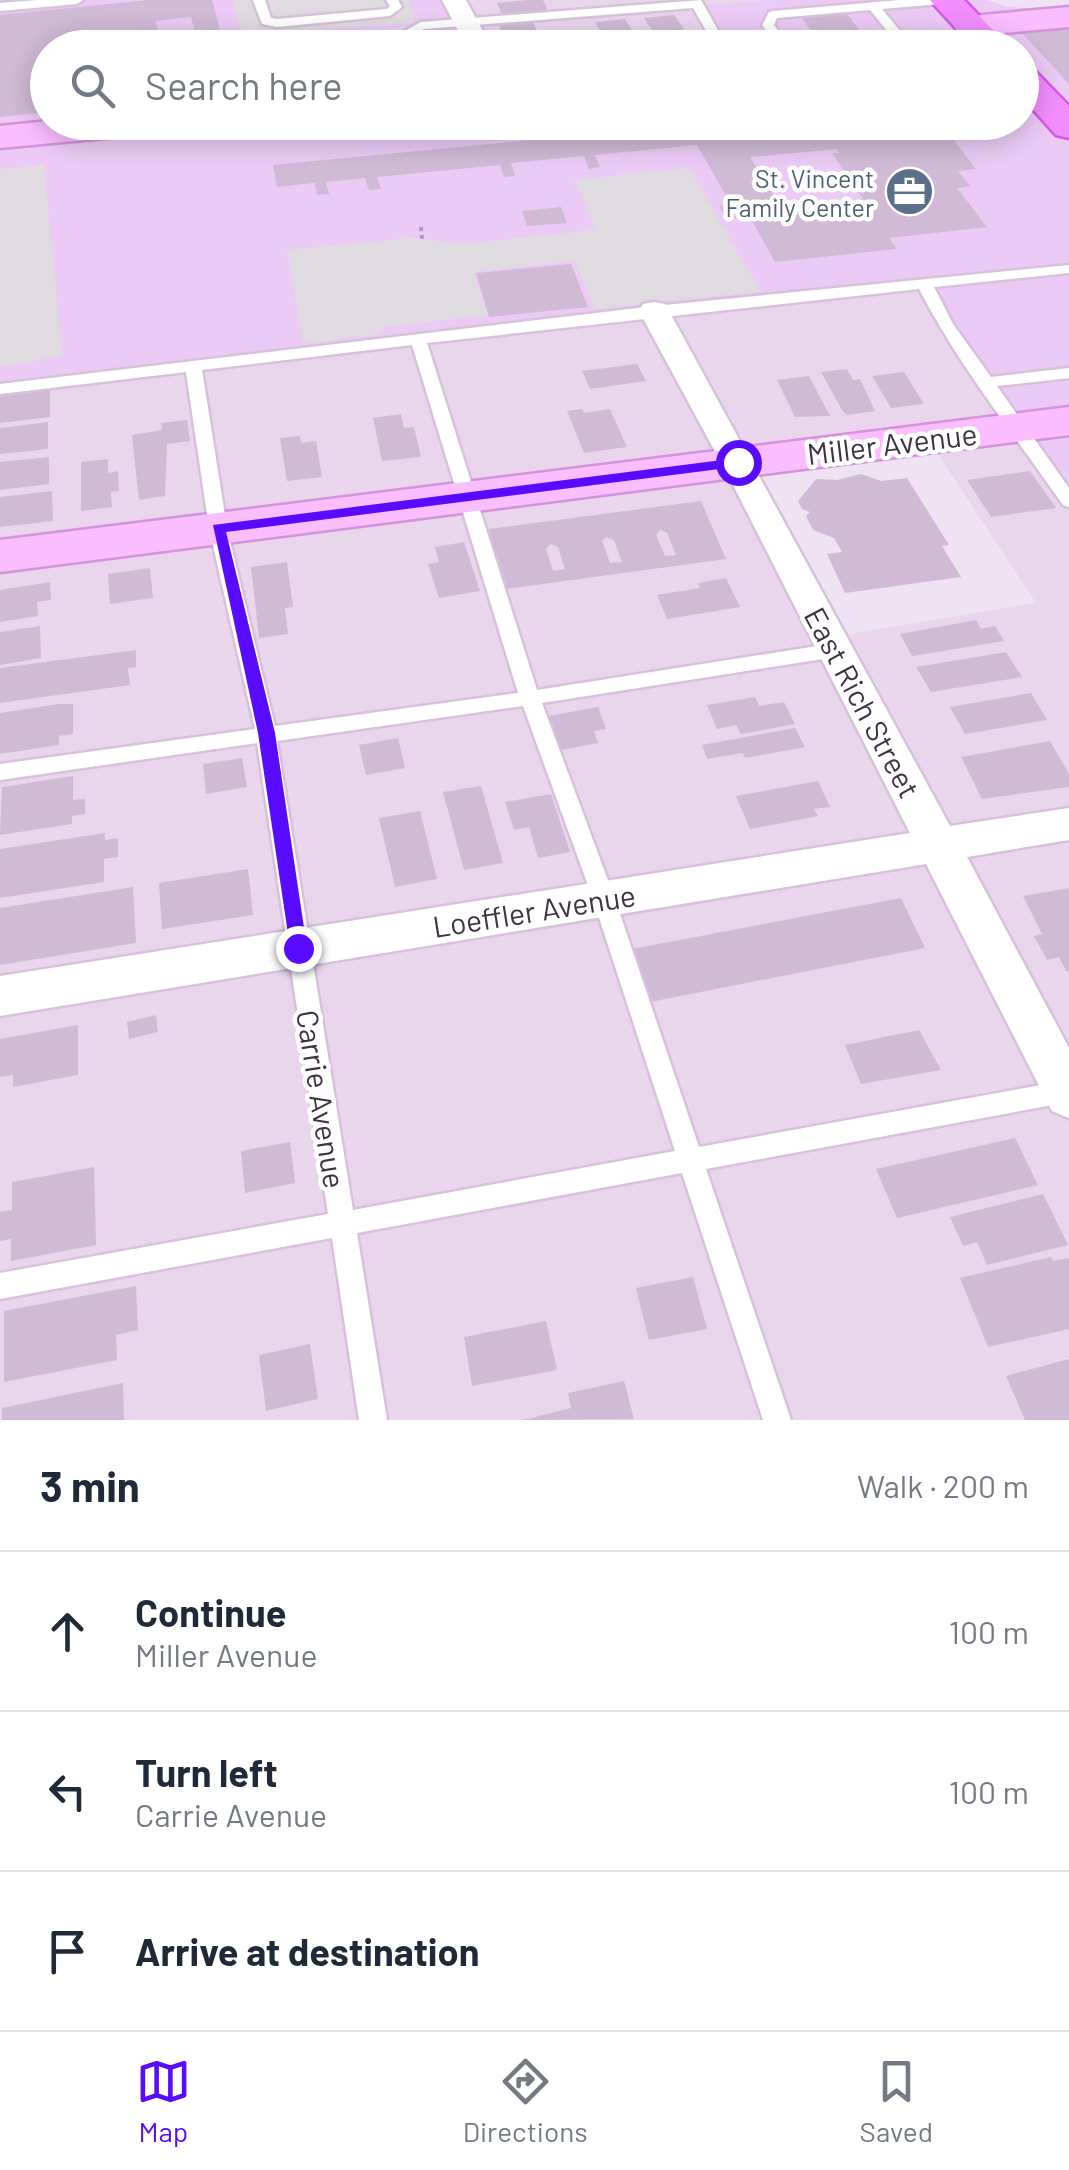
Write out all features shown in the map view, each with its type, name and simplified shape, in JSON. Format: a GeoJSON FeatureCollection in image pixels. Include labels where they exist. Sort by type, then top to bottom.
{"type":"FeatureCollection","features":[{"type":"Feature","properties":{"kind":"main road"},"geometry":{"type":"LineString","coordinates":[[943,0],[972,30]]}},
{"type":"Feature","properties":{"kind":"main road"},"geometry":{"type":"LineString","coordinates":[[1039,93],[1065,117]]}},
{"type":"Feature","properties":{"kind":"street"},"geometry":{"type":"LineString","coordinates":[[1025,30],[1069,17]]}},
{"type":"Feature","properties":{"kind":"street"},"geometry":{"type":"LineString","coordinates":[[0,137],[30,134]]}},
{"type":"Feature","properties":{"kind":"street","name":"East Rich Street"},"geometry":{"type":"LineString","coordinates":[[654,311],[738,462],[1068,1093]]}},
{"type":"Feature","properties":{"kind":"street","name":"Miller Avenue"},"geometry":{"type":"LineString","coordinates":[[0,556],[1069,421]]}},
{"type":"Feature","properties":{"kind":"street","name":"Loeffler Avenue"},"geometry":{"type":"LineString","coordinates":[[0,996],[1069,824]]}},
{"type":"Feature","properties":{"kind":"lane"},"geometry":{"type":"LineString","coordinates":[[0,7],[76,0]]}},
{"type":"Feature","properties":{"kind":"lane"},"geometry":{"type":"LineString","coordinates":[[259,0],[266,21],[277,23],[390,12],[396,7],[392,0]]}},
{"type":"Feature","properties":{"kind":"lane"},"geometry":{"type":"LineString","coordinates":[[772,30],[768,24],[773,14],[943,0]]}},
{"type":"Feature","properties":{"kind":"lane"},"geometry":{"type":"LineString","coordinates":[[410,30],[460,11],[696,2],[712,30]]}},
{"type":"Feature","properties":{"kind":"lane"},"geometry":{"type":"LineString","coordinates":[[873,6],[893,30]]}},
{"type":"Feature","properties":{"kind":"lane"},"geometry":{"type":"LineString","coordinates":[[0,389],[654,311],[1069,268]]}},
{"type":"Feature","properties":{"kind":"lane"},"geometry":{"type":"LineString","coordinates":[[924,283],[945,324],[1069,501]]}},
{"type":"Feature","properties":{"kind":"lane"},"geometry":{"type":"LineString","coordinates":[[418,339],[530,698],[604,898],[778,1420]]}},
{"type":"Feature","properties":{"kind":"lane","name":"Carrie Avenue"},"geometry":{"type":"LineString","coordinates":[[193,366],[218,528],[266,733],[373,1420]]}},
{"type":"Feature","properties":{"kind":"lane"},"geometry":{"type":"LineString","coordinates":[[985,383],[1069,373]]}},
{"type":"Feature","properties":{"kind":"lane"},"geometry":{"type":"LineString","coordinates":[[0,772],[530,698],[836,650]]}},
{"type":"Feature","properties":{"kind":"lane"},"geometry":{"type":"LineString","coordinates":[[0,1286],[1068,1093]]}},
{"type":"Feature","properties":{"kind":"path"},"geometry":{"type":"LineString","coordinates":[[421,227],[422,239]]}},
{"type":"Feature","properties":{"kind":"shaded area"},"geometry":{"type":"Polygon","coordinates":[[[0,0],[451,0],[462,21],[364,30],[30,30],[30,140],[1039,140],[1039,30],[709,30],[692,6],[772,0],[987,0],[1040,10],[1069,8],[1069,499],[910,280],[0,383],[0,0]]]}},
{"type":"Feature","properties":{"kind":"shaded area"},"geometry":{"type":"Polygon","coordinates":[[[232,0],[410,0],[414,23],[305,30],[241,30],[232,0]]]}},
{"type":"Feature","properties":{"kind":"shaded area"},"geometry":{"type":"Polygon","coordinates":[[[451,0],[772,0],[693,7],[709,30],[363,30],[462,21],[451,0]]]}},
{"type":"Feature","properties":{"kind":"shaded area"},"geometry":{"type":"Polygon","coordinates":[[[44,165],[62,355],[0,367],[0,169],[44,165]]]}},
{"type":"Feature","properties":{"kind":"shaded area"},"geometry":{"type":"Polygon","coordinates":[[[689,168],[760,291],[595,309],[575,261],[474,272],[488,315],[383,327],[383,334],[303,343],[287,250],[414,238],[462,244],[596,230],[575,180],[689,168]]]}},
{"type":"Feature","properties":{"kind":"shaded area"},"geometry":{"type":"Polygon","coordinates":[[[910,280],[1069,499],[1069,1420],[0,1420],[0,383],[910,280]],[[935,450],[760,477],[844,635],[1036,603],[935,450]]]}},
{"type":"Feature","properties":{"kind":"building"},"geometry":{"type":"Polygon","coordinates":[[[149,0],[212,0],[220,30],[194,30],[191,17],[156,21],[158,30],[30,30],[30,114],[0,117],[0,15],[149,0]]]}},
{"type":"Feature","properties":{"kind":"building"},"geometry":{"type":"Polygon","coordinates":[[[543,0],[548,11],[502,15],[497,3],[543,0]]]}},
{"type":"Feature","properties":{"kind":"building"},"geometry":{"type":"Polygon","coordinates":[[[847,14],[859,30],[811,30],[802,18],[847,14]]]}},
{"type":"Feature","properties":{"kind":"building"},"geometry":{"type":"Polygon","coordinates":[[[674,15],[684,30],[652,30],[644,18],[674,15]]]}},
{"type":"Feature","properties":{"kind":"building"},"geometry":{"type":"Polygon","coordinates":[[[625,19],[632,30],[600,30],[595,22],[625,19]]]}},
{"type":"Feature","properties":{"kind":"building"},"geometry":{"type":"Polygon","coordinates":[[[532,20],[536,30],[501,30],[498,23],[532,20]]]}},
{"type":"Feature","properties":{"kind":"building"},"geometry":{"type":"Polygon","coordinates":[[[1069,29],[1069,84],[1039,51],[1039,32],[1069,29]]]}},
{"type":"Feature","properties":{"kind":"building","name":"St. Vincent Family Center"},"geometry":{"type":"Polygon","coordinates":[[[530,140],[954,140],[976,169],[958,171],[970,186],[957,188],[987,227],[889,238],[897,249],[775,262],[749,216],[726,219],[719,206],[731,205],[697,145],[595,155],[600,167],[589,169],[584,156],[511,163],[515,176],[504,177],[500,165],[377,177],[381,189],[369,190],[365,178],[326,182],[329,194],[317,195],[315,183],[277,187],[273,165],[530,140]],[[837,149],[750,157],[776,200],[787,199],[795,214],[868,206],[832,153],[839,153],[837,149]]]}},
{"type":"Feature","properties":{"kind":"building"},"geometry":{"type":"Polygon","coordinates":[[[561,207],[567,223],[527,226],[522,211],[561,207]]]}},
{"type":"Feature","properties":{"kind":"building"},"geometry":{"type":"Polygon","coordinates":[[[571,264],[588,307],[489,317],[476,273],[571,264]]]}},
{"type":"Feature","properties":{"kind":"building"},"geometry":{"type":"Polygon","coordinates":[[[637,364],[646,381],[590,389],[582,371],[637,364]]]}},
{"type":"Feature","properties":{"kind":"building"},"geometry":{"type":"Polygon","coordinates":[[[847,369],[853,380],[860,379],[875,411],[847,415],[842,410],[821,372],[847,369]]]}},
{"type":"Feature","properties":{"kind":"building"},"geometry":{"type":"Polygon","coordinates":[[[904,372],[924,404],[891,408],[872,376],[904,372]]]}},
{"type":"Feature","properties":{"kind":"building"},"geometry":{"type":"Polygon","coordinates":[[[809,376],[830,416],[795,417],[777,380],[809,376]]]}},
{"type":"Feature","properties":{"kind":"building"},"geometry":{"type":"Polygon","coordinates":[[[50,390],[50,417],[0,423],[0,396],[50,390]]]}},
{"type":"Feature","properties":{"kind":"building"},"geometry":{"type":"Polygon","coordinates":[[[582,409],[584,413],[610,409],[627,447],[584,453],[567,411],[582,409]]]}},
{"type":"Feature","properties":{"kind":"building"},"geometry":{"type":"Polygon","coordinates":[[[401,414],[404,428],[414,427],[421,457],[382,461],[373,418],[401,414]]]}},
{"type":"Feature","properties":{"kind":"building"},"geometry":{"type":"Polygon","coordinates":[[[187,420],[190,441],[167,444],[165,496],[139,500],[132,435],[162,430],[161,423],[187,420]]]}},
{"type":"Feature","properties":{"kind":"building"},"geometry":{"type":"Polygon","coordinates":[[[48,422],[48,449],[0,454],[0,428],[48,422]]]}},
{"type":"Feature","properties":{"kind":"building"},"geometry":{"type":"Polygon","coordinates":[[[300,436],[301,443],[316,441],[322,477],[287,481],[280,438],[300,436]]]}},
{"type":"Feature","properties":{"kind":"building"},"geometry":{"type":"Polygon","coordinates":[[[49,457],[49,484],[0,490],[0,462],[49,457]]]}},
{"type":"Feature","properties":{"kind":"building"},"geometry":{"type":"Polygon","coordinates":[[[108,459],[108,473],[118,471],[119,491],[111,492],[112,507],[81,511],[81,462],[108,459]]]}},
{"type":"Feature","properties":{"kind":"building"},"geometry":{"type":"Polygon","coordinates":[[[1030,471],[1056,508],[991,517],[967,480],[1030,471]]]}},
{"type":"Feature","properties":{"kind":"building"},"geometry":{"type":"Polygon","coordinates":[[[861,474],[881,481],[907,478],[949,545],[942,546],[961,577],[845,593],[827,554],[842,552],[834,538],[813,530],[806,516],[810,512],[802,509],[798,501],[816,479],[837,480],[861,474]]]}},
{"type":"Feature","properties":{"kind":"building"},"geometry":{"type":"Polygon","coordinates":[[[52,491],[53,521],[0,527],[0,497],[52,491]]]}},
{"type":"Feature","properties":{"kind":"building"},"geometry":{"type":"Polygon","coordinates":[[[701,501],[726,559],[506,589],[489,529],[701,501]],[[660,530],[656,535],[665,556],[676,555],[667,533],[660,530]],[[606,537],[602,541],[610,563],[622,562],[614,540],[606,537]],[[551,544],[546,549],[553,571],[565,569],[558,547],[551,544]]]}},
{"type":"Feature","properties":{"kind":"building"},"geometry":{"type":"Polygon","coordinates":[[[464,542],[480,591],[439,598],[428,564],[439,562],[435,547],[464,542]]]}},
{"type":"Feature","properties":{"kind":"building"},"geometry":{"type":"Polygon","coordinates":[[[287,562],[293,607],[285,608],[288,634],[259,638],[251,567],[287,562]]]}},
{"type":"Feature","properties":{"kind":"building"},"geometry":{"type":"Polygon","coordinates":[[[150,568],[153,598],[110,604],[108,574],[150,568]]]}},
{"type":"Feature","properties":{"kind":"building"},"geometry":{"type":"Polygon","coordinates":[[[726,578],[740,607],[667,619],[657,595],[700,588],[698,583],[726,578]]]}},
{"type":"Feature","properties":{"kind":"building"},"geometry":{"type":"Polygon","coordinates":[[[50,582],[51,600],[37,602],[38,616],[0,622],[0,590],[50,582]]]}},
{"type":"Feature","properties":{"kind":"building"},"geometry":{"type":"Polygon","coordinates":[[[976,620],[981,629],[995,626],[1004,641],[912,656],[900,634],[976,620]]]}},
{"type":"Feature","properties":{"kind":"building"},"geometry":{"type":"Polygon","coordinates":[[[40,626],[41,658],[0,665],[0,632],[40,626]]]}},
{"type":"Feature","properties":{"kind":"building"},"geometry":{"type":"Polygon","coordinates":[[[136,650],[136,667],[128,668],[130,685],[0,703],[0,668],[136,650]]]}},
{"type":"Feature","properties":{"kind":"building"},"geometry":{"type":"Polygon","coordinates":[[[1006,652],[1022,677],[931,692],[916,667],[1006,652]]]}},
{"type":"Feature","properties":{"kind":"building"},"geometry":{"type":"Polygon","coordinates":[[[1031,693],[1047,720],[965,734],[950,707],[1031,693]]]}},
{"type":"Feature","properties":{"kind":"building"},"geometry":{"type":"Polygon","coordinates":[[[755,697],[759,706],[784,702],[795,724],[741,734],[736,725],[717,729],[707,705],[755,697]]]}},
{"type":"Feature","properties":{"kind":"building"},"geometry":{"type":"Polygon","coordinates":[[[73,704],[73,734],[59,736],[59,745],[0,754],[0,713],[73,704]]]}},
{"type":"Feature","properties":{"kind":"building"},"geometry":{"type":"Polygon","coordinates":[[[598,707],[606,729],[594,731],[598,743],[561,750],[549,716],[598,707]]]}},
{"type":"Feature","properties":{"kind":"building"},"geometry":{"type":"Polygon","coordinates":[[[795,728],[805,747],[745,758],[743,753],[707,759],[702,745],[795,728]]]}},
{"type":"Feature","properties":{"kind":"building"},"geometry":{"type":"Polygon","coordinates":[[[398,738],[405,768],[366,775],[359,745],[398,738]]]}},
{"type":"Feature","properties":{"kind":"building"},"geometry":{"type":"Polygon","coordinates":[[[1050,741],[1069,774],[1069,787],[982,799],[961,757],[1050,741]]]}},
{"type":"Feature","properties":{"kind":"building"},"geometry":{"type":"Polygon","coordinates":[[[242,758],[247,787],[206,794],[203,764],[242,758]]]}},
{"type":"Feature","properties":{"kind":"building"},"geometry":{"type":"Polygon","coordinates":[[[73,776],[73,800],[85,799],[85,814],[72,816],[72,824],[0,835],[2,787],[73,776]]]}},
{"type":"Feature","properties":{"kind":"building"},"geometry":{"type":"Polygon","coordinates":[[[818,781],[830,807],[814,809],[818,816],[750,829],[736,796],[818,781]]]}},
{"type":"Feature","properties":{"kind":"building"},"geometry":{"type":"Polygon","coordinates":[[[481,786],[503,863],[464,870],[443,792],[481,786]]]}},
{"type":"Feature","properties":{"kind":"building"},"geometry":{"type":"Polygon","coordinates":[[[551,794],[570,852],[538,858],[529,827],[514,830],[505,802],[551,794]]]}},
{"type":"Feature","properties":{"kind":"building"},"geometry":{"type":"Polygon","coordinates":[[[420,811],[437,879],[395,887],[379,818],[420,811]]]}},
{"type":"Feature","properties":{"kind":"building"},"geometry":{"type":"Polygon","coordinates":[[[105,833],[105,840],[118,838],[118,857],[104,859],[104,882],[0,898],[0,849],[105,833]]]}},
{"type":"Feature","properties":{"kind":"building"},"geometry":{"type":"Polygon","coordinates":[[[248,869],[253,915],[162,929],[159,883],[248,869]]]}},
{"type":"Feature","properties":{"kind":"building"},"geometry":{"type":"Polygon","coordinates":[[[133,887],[136,943],[0,965],[0,908],[133,887]]]}},
{"type":"Feature","properties":{"kind":"building"},"geometry":{"type":"Polygon","coordinates":[[[1069,888],[1066,971],[1059,957],[1047,960],[1034,936],[1042,934],[1023,896],[1069,888]]]}},
{"type":"Feature","properties":{"kind":"building"},"geometry":{"type":"Polygon","coordinates":[[[901,898],[925,948],[650,1002],[632,949],[901,898]]]}},
{"type":"Feature","properties":{"kind":"building"},"geometry":{"type":"Polygon","coordinates":[[[156,1015],[158,1032],[129,1039],[127,1022],[156,1015]]]}},
{"type":"Feature","properties":{"kind":"building"},"geometry":{"type":"Polygon","coordinates":[[[78,1025],[78,1075],[13,1087],[13,1075],[0,1077],[0,1039],[78,1025]]]}},
{"type":"Feature","properties":{"kind":"building"},"geometry":{"type":"Polygon","coordinates":[[[919,1030],[941,1070],[861,1084],[845,1045],[919,1030]]]}},
{"type":"Feature","properties":{"kind":"building"},"geometry":{"type":"Polygon","coordinates":[[[1015,1138],[1038,1185],[897,1218],[876,1169],[1015,1138]]]}},
{"type":"Feature","properties":{"kind":"building"},"geometry":{"type":"Polygon","coordinates":[[[290,1142],[295,1183],[245,1193],[241,1151],[290,1142]]]}},
{"type":"Feature","properties":{"kind":"building"},"geometry":{"type":"Polygon","coordinates":[[[94,1167],[96,1245],[11,1261],[11,1239],[0,1241],[0,1212],[12,1210],[12,1182],[94,1167]]]}},
{"type":"Feature","properties":{"kind":"building"},"geometry":{"type":"Polygon","coordinates":[[[1043,1194],[1068,1245],[987,1265],[977,1242],[963,1246],[950,1217],[1043,1194]]]}},
{"type":"Feature","properties":{"kind":"building"},"geometry":{"type":"Polygon","coordinates":[[[1051,1257],[1053,1261],[1069,1258],[1069,1329],[988,1347],[960,1278],[1051,1257]]]}},
{"type":"Feature","properties":{"kind":"building"},"geometry":{"type":"Polygon","coordinates":[[[693,1277],[707,1329],[649,1340],[636,1288],[693,1277]]]}},
{"type":"Feature","properties":{"kind":"building"},"geometry":{"type":"Polygon","coordinates":[[[136,1286],[138,1330],[116,1335],[117,1360],[4,1382],[4,1311],[136,1286]]]}},
{"type":"Feature","properties":{"kind":"building"},"geometry":{"type":"Polygon","coordinates":[[[546,1321],[557,1370],[472,1386],[464,1337],[546,1321]]]}},
{"type":"Feature","properties":{"kind":"building"},"geometry":{"type":"Polygon","coordinates":[[[310,1344],[318,1399],[266,1411],[259,1355],[310,1344]]]}},
{"type":"Feature","properties":{"kind":"building"},"geometry":{"type":"Polygon","coordinates":[[[1069,1359],[1069,1420],[1025,1420],[1006,1376],[1069,1359]]]}},
{"type":"Feature","properties":{"kind":"building"},"geometry":{"type":"Polygon","coordinates":[[[624,1381],[634,1419],[523,1420],[571,1408],[568,1393],[624,1381]]]}},
{"type":"Feature","properties":{"kind":"building"},"geometry":{"type":"Polygon","coordinates":[[[123,1383],[124,1420],[2,1420],[2,1408],[123,1383]]]}},
{"type":"Feature","properties":{"kind":"place","name":"St. Vincent Family Center"},"geometry":{"type":"Point","coordinates":[909,192]}},
{"type":"Feature","properties":{"kind":"route"},"geometry":{"type":"LineString","coordinates":[[298,948],[266,733],[218,528],[738,462]]}}]}
